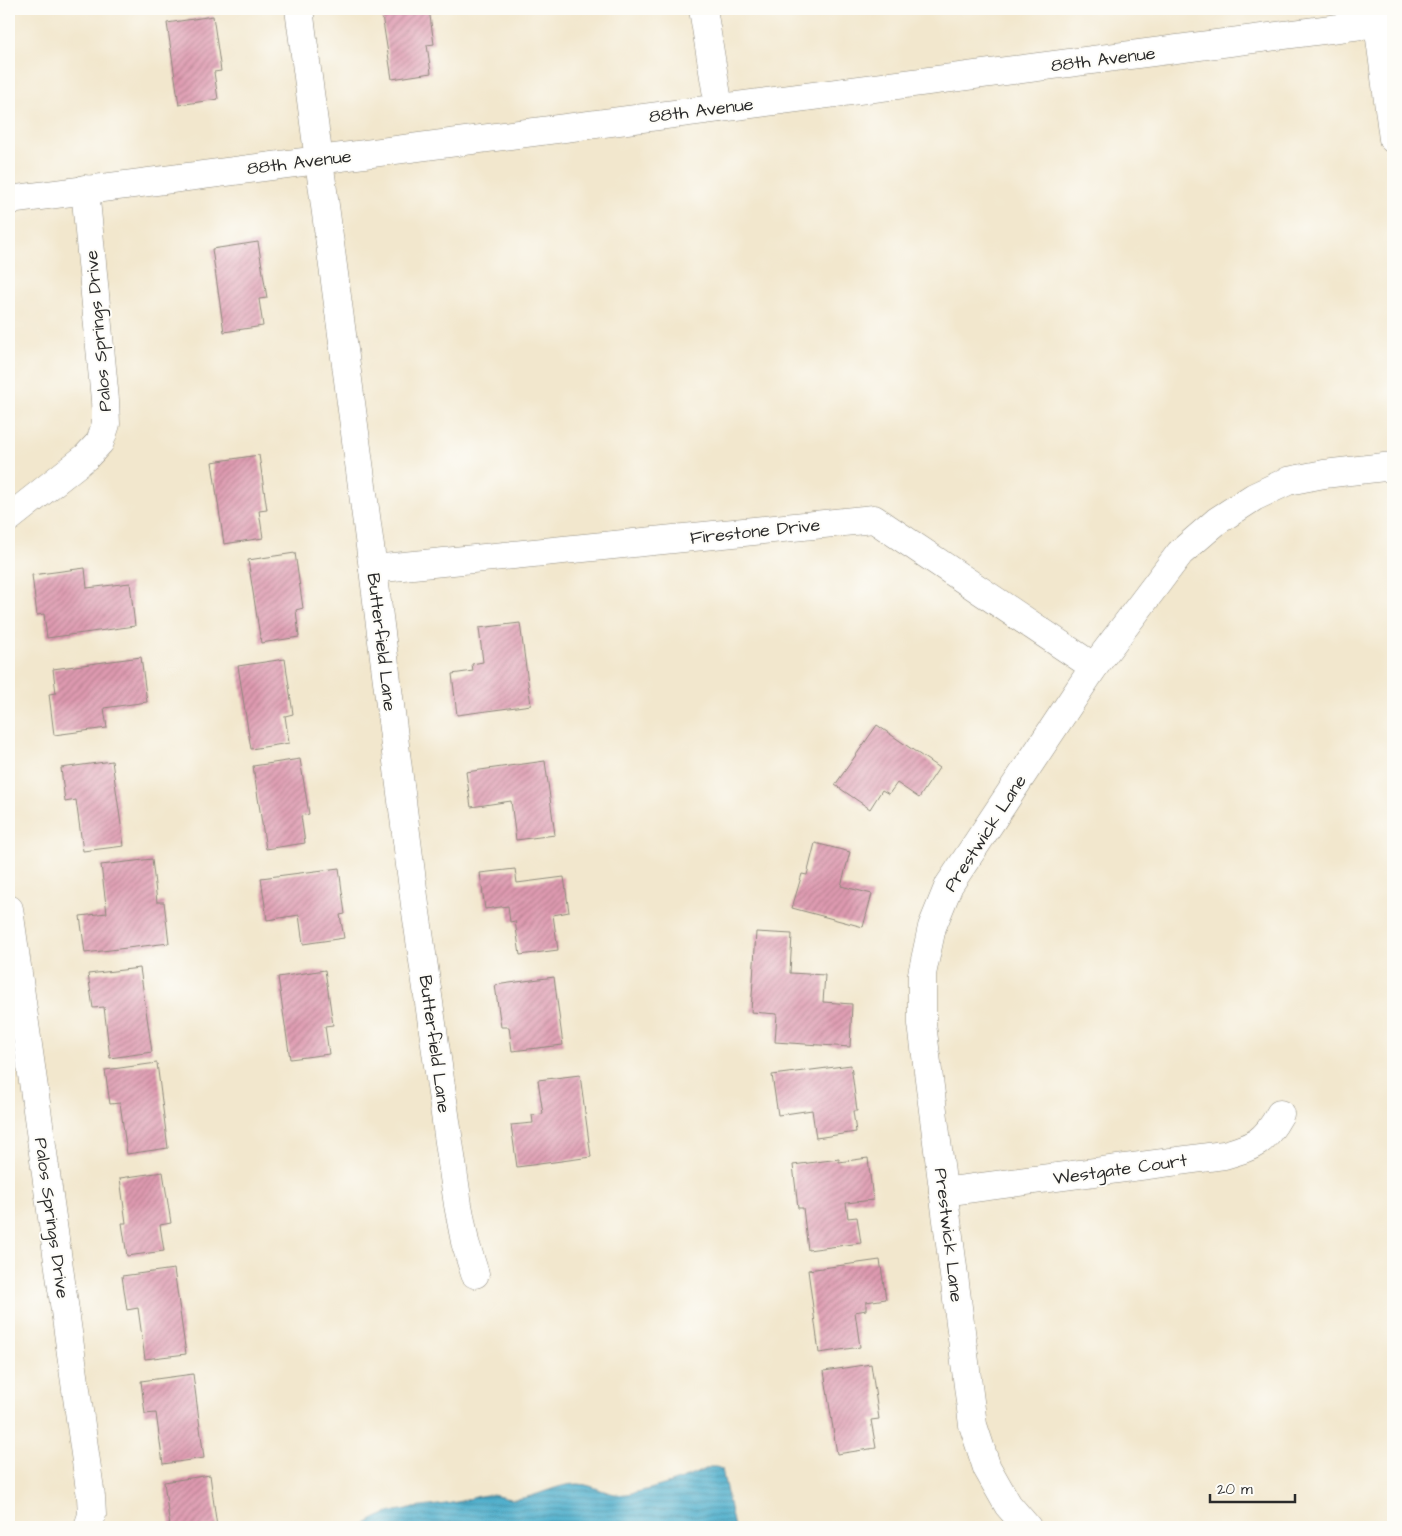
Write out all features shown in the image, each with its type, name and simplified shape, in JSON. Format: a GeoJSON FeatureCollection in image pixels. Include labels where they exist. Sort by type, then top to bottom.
{"type":"FeatureCollection","features":[{"type":"Feature","properties":{"kind":"street","name":"Butterfield Lane"},"geometry":{"type":"LineString","coordinates":[[299,9],[415,904],[458,1205],[465,1242],[475,1274]]}},
{"type":"Feature","properties":{"kind":"street"},"geometry":{"type":"LineString","coordinates":[[703,9],[719,108]]}},
{"type":"Feature","properties":{"kind":"street","name":"88th Avenue"},"geometry":{"type":"LineString","coordinates":[[9,200],[1386,22]]}},
{"type":"Feature","properties":{"kind":"street"},"geometry":{"type":"LineString","coordinates":[[1386,22],[1393,138]]}},
{"type":"Feature","properties":{"kind":"street","name":"Palos Springs Drive"},"geometry":{"type":"LineString","coordinates":[[9,518],[86,457],[100,442],[106,424],[85,190]]}},
{"type":"Feature","properties":{"kind":"street","name":"Prestwick Lane"},"geometry":{"type":"LineString","coordinates":[[1027,1527],[1008,1505],[987,1468],[973,1425],[922,1024],[922,974],[932,927],[949,885],[1094,667],[1180,553],[1217,521],[1254,497],[1288,481],[1324,474],[1393,466]]}},
{"type":"Feature","properties":{"kind":"street","name":"Firestone Drive"},"geometry":{"type":"LineString","coordinates":[[373,569],[874,519],[1094,667]]}},
{"type":"Feature","properties":{"kind":"street","name":"Palos Springs Drive"},"geometry":{"type":"LineString","coordinates":[[9,909],[11,946],[91,1497],[92,1515],[88,1527]]}},
{"type":"Feature","properties":{"kind":"street","name":"Westgate Court"},"geometry":{"type":"LineString","coordinates":[[943,1192],[1224,1155],[1252,1146],[1263,1139],[1271,1131],[1280,1114]]}},
{"type":"Feature","properties":{"kind":"water"},"geometry":{"type":"Polygon","coordinates":[[[710,1467],[722,1469],[734,1527],[362,1527],[373,1520],[396,1511],[457,1502],[486,1495],[509,1499],[524,1498],[571,1484],[585,1485],[614,1494],[627,1494],[670,1483],[710,1467]]]}},
{"type":"Feature","properties":{"kind":"building"},"geometry":{"type":"Polygon","coordinates":[[[381,9],[429,9],[434,44],[427,45],[431,73],[392,79],[381,9]]]}},
{"type":"Feature","properties":{"kind":"building"},"geometry":{"type":"Polygon","coordinates":[[[213,16],[221,71],[214,72],[218,99],[179,105],[167,23],[213,16]]]}},
{"type":"Feature","properties":{"kind":"building"},"geometry":{"type":"Polygon","coordinates":[[[258,242],[267,298],[259,299],[263,326],[224,332],[212,249],[258,242]]]}},
{"type":"Feature","properties":{"kind":"building"},"geometry":{"type":"Polygon","coordinates":[[[259,455],[267,510],[259,511],[263,538],[224,544],[212,462],[259,455]]]}},
{"type":"Feature","properties":{"kind":"building"},"geometry":{"type":"Polygon","coordinates":[[[295,553],[303,608],[296,610],[299,637],[261,643],[248,560],[295,553]]]}},
{"type":"Feature","properties":{"kind":"building"},"geometry":{"type":"Polygon","coordinates":[[[85,568],[87,588],[130,583],[135,626],[47,638],[44,614],[37,615],[32,575],[85,568]]]}},
{"type":"Feature","properties":{"kind":"building"},"geometry":{"type":"Polygon","coordinates":[[[520,623],[531,705],[457,715],[452,674],[473,671],[472,664],[483,662],[479,628],[520,623]]]}},
{"type":"Feature","properties":{"kind":"building"},"geometry":{"type":"Polygon","coordinates":[[[141,657],[147,702],[104,708],[107,728],[54,735],[49,694],[56,693],[53,669],[141,657]]]}},
{"type":"Feature","properties":{"kind":"building"},"geometry":{"type":"Polygon","coordinates":[[[285,659],[293,714],[285,716],[289,743],[251,749],[238,666],[285,659]]]}},
{"type":"Feature","properties":{"kind":"building"},"geometry":{"type":"Polygon","coordinates":[[[877,725],[939,768],[919,798],[897,783],[889,794],[882,790],[870,809],[835,785],[877,725]]]}},
{"type":"Feature","properties":{"kind":"building"},"geometry":{"type":"Polygon","coordinates":[[[300,759],[309,814],[301,816],[305,843],[266,849],[253,766],[300,759]]]}},
{"type":"Feature","properties":{"kind":"building"},"geometry":{"type":"Polygon","coordinates":[[[112,761],[124,846],[83,851],[76,800],[65,802],[61,768],[112,761]]]}},
{"type":"Feature","properties":{"kind":"building"},"geometry":{"type":"Polygon","coordinates":[[[545,761],[555,835],[516,840],[511,801],[471,807],[466,772],[545,761]]]}},
{"type":"Feature","properties":{"kind":"building"},"geometry":{"type":"Polygon","coordinates":[[[815,843],[850,852],[841,886],[872,894],[863,927],[792,908],[802,874],[807,875],[815,843]]]}},
{"type":"Feature","properties":{"kind":"building"},"geometry":{"type":"Polygon","coordinates":[[[152,859],[157,902],[164,902],[169,943],[85,953],[80,916],[107,913],[101,865],[152,859]]]}},
{"type":"Feature","properties":{"kind":"building"},"geometry":{"type":"Polygon","coordinates":[[[339,868],[345,914],[340,915],[344,938],[303,944],[299,915],[267,920],[261,878],[339,868]]]}},
{"type":"Feature","properties":{"kind":"building"},"geometry":{"type":"Polygon","coordinates":[[[515,869],[517,883],[564,877],[569,912],[553,915],[558,950],[520,955],[515,921],[510,922],[508,906],[485,909],[480,873],[515,869]]]}},
{"type":"Feature","properties":{"kind":"building"},"geometry":{"type":"Polygon","coordinates":[[[756,932],[792,934],[790,973],[825,975],[823,1002],[852,1004],[850,1047],[775,1042],[777,1014],[751,1012],[756,932]]]}},
{"type":"Feature","properties":{"kind":"building"},"geometry":{"type":"Polygon","coordinates":[[[140,968],[152,1052],[110,1058],[104,1007],[93,1008],[88,974],[140,968]]]}},
{"type":"Feature","properties":{"kind":"building"},"geometry":{"type":"Polygon","coordinates":[[[325,970],[333,1025],[325,1026],[329,1054],[290,1059],[278,977],[325,970]]]}},
{"type":"Feature","properties":{"kind":"building"},"geometry":{"type":"Polygon","coordinates":[[[554,977],[563,1045],[512,1051],[509,1027],[501,1027],[495,985],[554,977]]]}},
{"type":"Feature","properties":{"kind":"building"},"geometry":{"type":"Polygon","coordinates":[[[157,1063],[168,1148],[127,1154],[120,1103],[110,1104],[105,1070],[157,1063]]]}},
{"type":"Feature","properties":{"kind":"building"},"geometry":{"type":"Polygon","coordinates":[[[851,1065],[857,1111],[853,1111],[856,1132],[816,1138],[812,1110],[778,1115],[772,1075],[851,1065]]]}},
{"type":"Feature","properties":{"kind":"building"},"geometry":{"type":"Polygon","coordinates":[[[580,1075],[591,1157],[517,1167],[511,1125],[533,1123],[532,1115],[543,1114],[538,1080],[580,1075]]]}},
{"type":"Feature","properties":{"kind":"building"},"geometry":{"type":"Polygon","coordinates":[[[868,1158],[873,1200],[846,1203],[848,1218],[857,1217],[861,1243],[808,1250],[803,1208],[798,1208],[793,1165],[839,1159],[839,1162],[868,1158]]]}},
{"type":"Feature","properties":{"kind":"building"},"geometry":{"type":"Polygon","coordinates":[[[163,1172],[171,1223],[160,1225],[164,1251],[127,1256],[122,1223],[126,1223],[120,1178],[163,1172]]]}},
{"type":"Feature","properties":{"kind":"building"},"geometry":{"type":"Polygon","coordinates":[[[880,1260],[886,1299],[866,1302],[866,1310],[855,1312],[860,1347],[819,1353],[808,1270],[880,1260]]]}},
{"type":"Feature","properties":{"kind":"building"},"geometry":{"type":"Polygon","coordinates":[[[174,1269],[186,1354],[145,1359],[138,1308],[127,1310],[122,1276],[174,1269]]]}},
{"type":"Feature","properties":{"kind":"building"},"geometry":{"type":"Polygon","coordinates":[[[871,1364],[879,1419],[871,1420],[876,1448],[837,1454],[824,1371],[871,1364]]]}},
{"type":"Feature","properties":{"kind":"building"},"geometry":{"type":"Polygon","coordinates":[[[193,1374],[204,1458],[163,1464],[156,1413],[145,1414],[141,1381],[193,1374]]]}},
{"type":"Feature","properties":{"kind":"building"},"geometry":{"type":"Polygon","coordinates":[[[210,1475],[217,1527],[170,1527],[164,1482],[210,1475]]]}}]}
